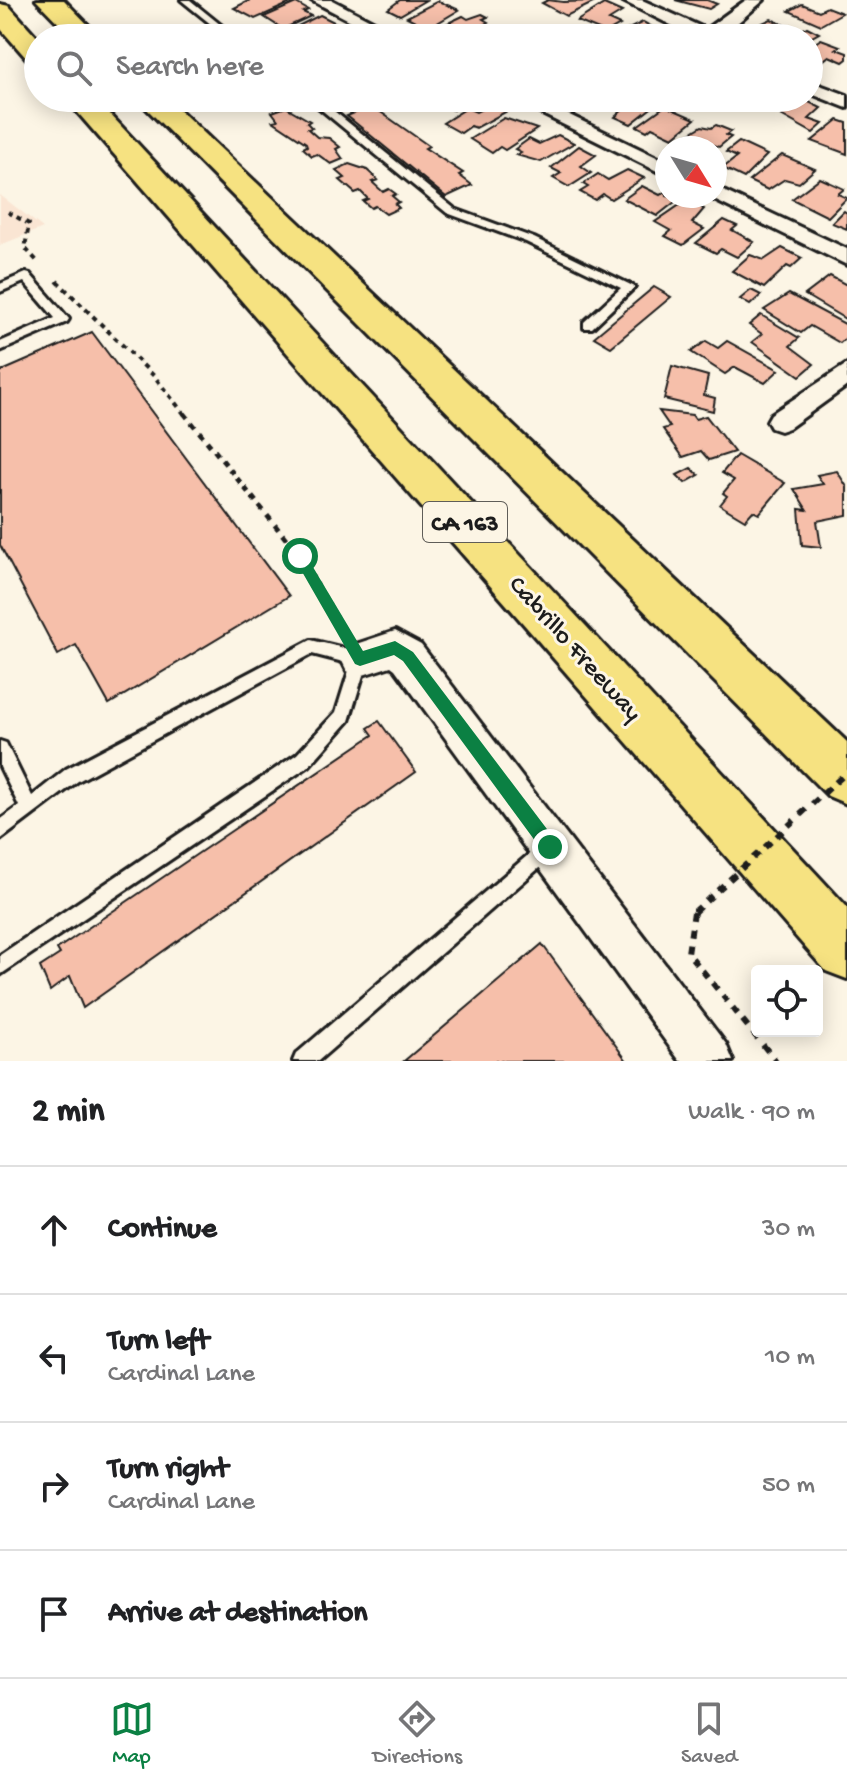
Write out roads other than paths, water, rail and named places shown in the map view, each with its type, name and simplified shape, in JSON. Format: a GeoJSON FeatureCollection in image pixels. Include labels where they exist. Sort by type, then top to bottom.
{"type":"FeatureCollection","features":[{"type":"Feature","properties":{"kind":"highway"},"geometry":{"type":"LineString","coordinates":[[49,0],[74,24]]}},
{"type":"Feature","properties":{"kind":"highway"},"geometry":{"type":"LineString","coordinates":[[0,12],[24,39]]}},
{"type":"Feature","properties":{"kind":"highway","name":"Cabrillo Freeway"},"geometry":{"type":"LineString","coordinates":[[92,112],[847,950]]}},
{"type":"Feature","properties":{"kind":"highway"},"geometry":{"type":"LineString","coordinates":[[164,112],[847,778]]}},
{"type":"Feature","properties":{"kind":"street"},"geometry":{"type":"LineString","coordinates":[[319,0],[368,24]]}},
{"type":"Feature","properties":{"kind":"street"},"geometry":{"type":"LineString","coordinates":[[629,0],[681,24]]}},
{"type":"Feature","properties":{"kind":"street"},"geometry":{"type":"LineString","coordinates":[[726,24],[756,0]]}},
{"type":"Feature","properties":{"kind":"street"},"geometry":{"type":"LineString","coordinates":[[823,92],[847,102]]}},
{"type":"Feature","properties":{"kind":"street"},"geometry":{"type":"LineString","coordinates":[[548,112],[655,164]]}},
{"type":"Feature","properties":{"kind":"street"},"geometry":{"type":"LineString","coordinates":[[727,199],[847,258]]}},
{"type":"Feature","properties":{"kind":"street"},"geometry":{"type":"LineString","coordinates":[[780,421],[847,373]]}},
{"type":"Feature","properties":{"kind":"street"},"geometry":{"type":"LineString","coordinates":[[360,659],[395,648],[408,657],[709,1061]]}},
{"type":"Feature","properties":{"kind":"lane"},"geometry":{"type":"LineString","coordinates":[[185,0],[215,24]]}},
{"type":"Feature","properties":{"kind":"lane"},"geometry":{"type":"LineString","coordinates":[[329,112],[451,211],[530,240],[629,287],[588,325]]}},
{"type":"Feature","properties":{"kind":"lane"},"geometry":{"type":"LineString","coordinates":[[0,288],[26,277],[63,319],[0,347]]}},
{"type":"Feature","properties":{"kind":"lane"},"geometry":{"type":"LineString","coordinates":[[0,831],[72,775],[311,647],[360,659],[343,716],[303,760],[1,962]]}},
{"type":"Feature","properties":{"kind":"lane"},"geometry":{"type":"LineString","coordinates":[[0,749],[29,809]]}},
{"type":"Feature","properties":{"kind":"lane"},"geometry":{"type":"LineString","coordinates":[[303,1061],[550,847]]}}]}
